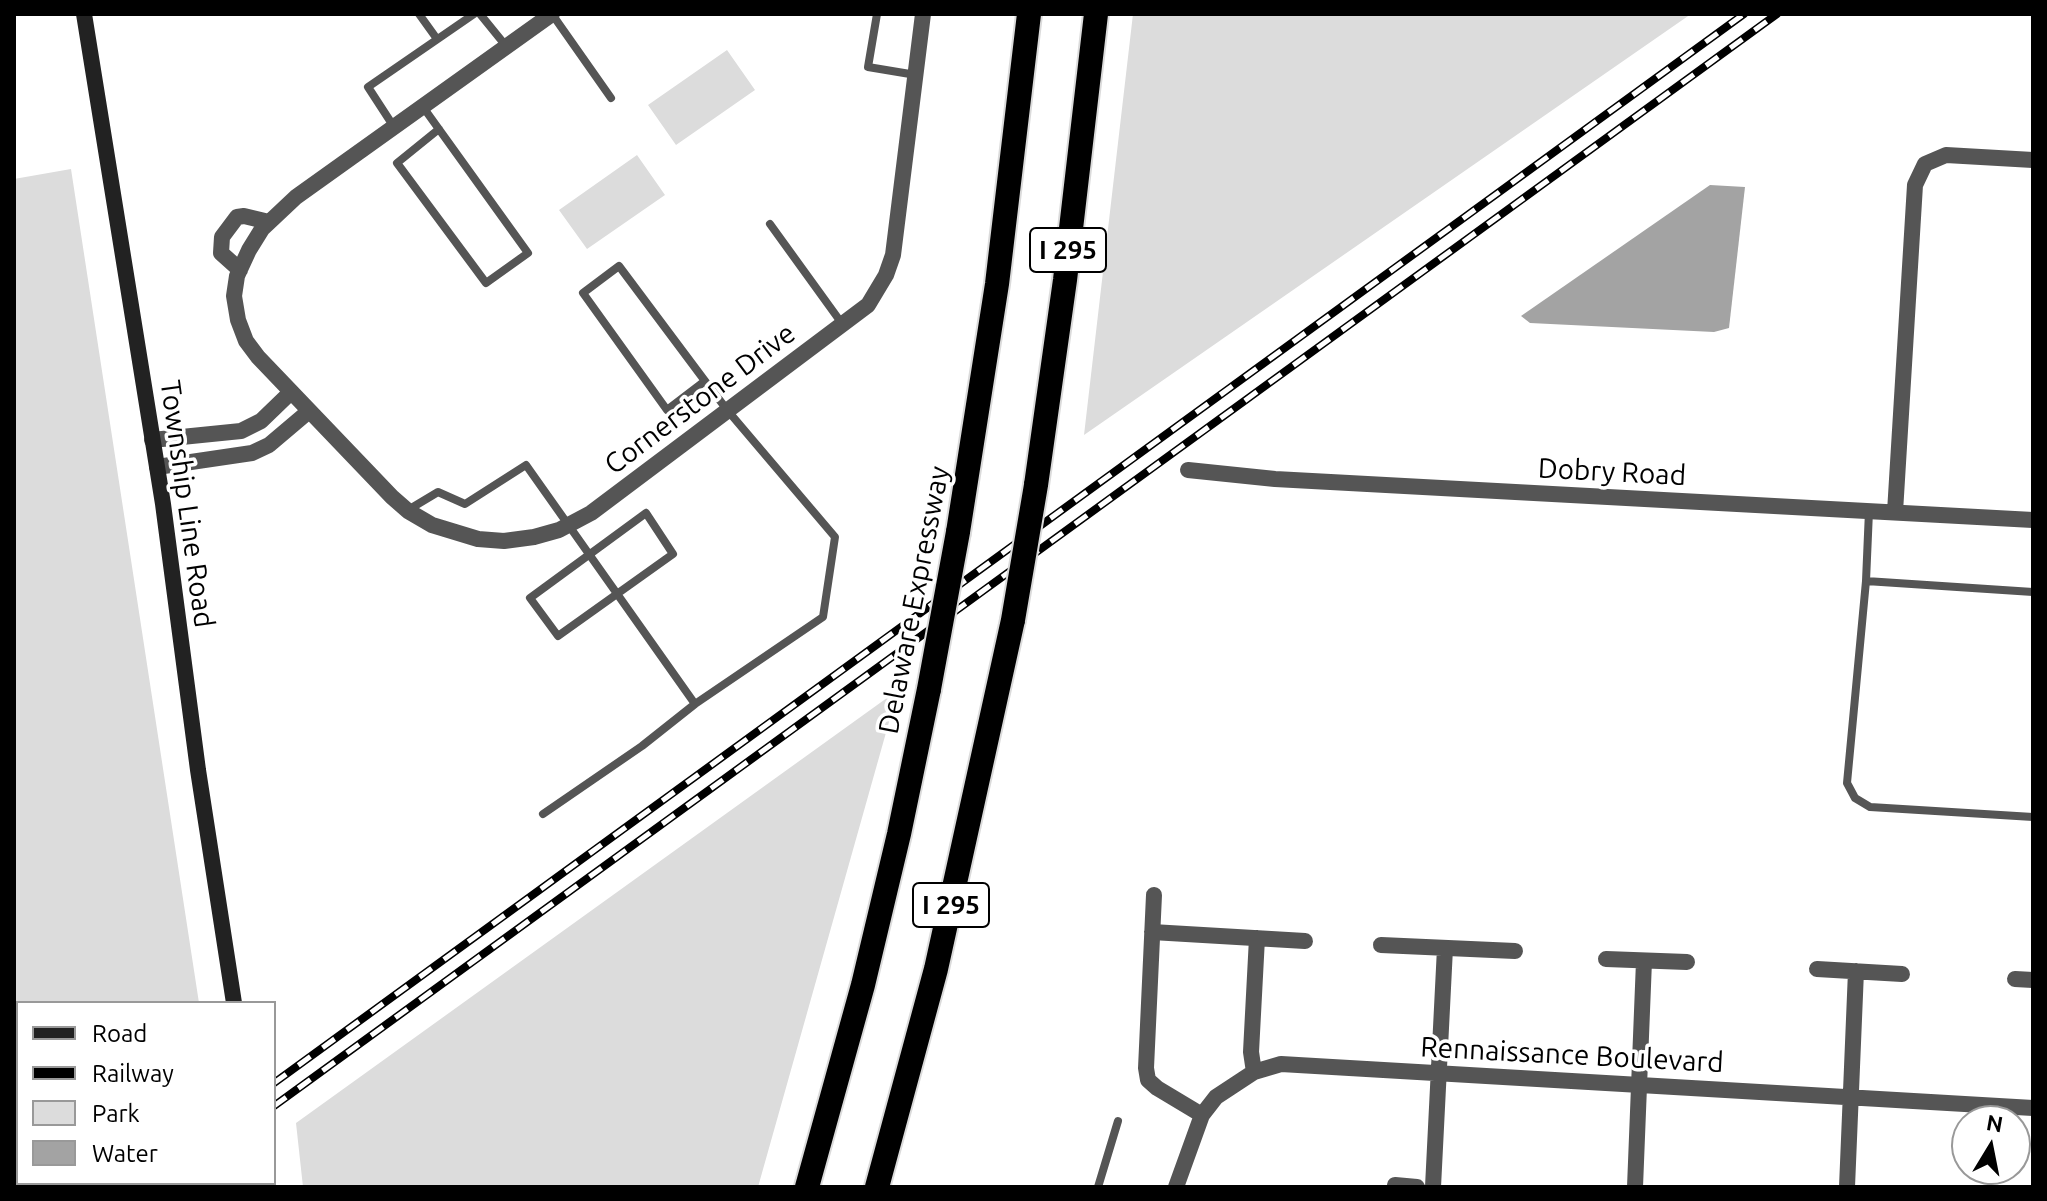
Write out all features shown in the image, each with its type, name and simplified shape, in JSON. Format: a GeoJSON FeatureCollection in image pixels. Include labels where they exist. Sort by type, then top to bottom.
{"type":"FeatureCollection","features":[{"type":"Feature","properties":{"kind":"highway","name":"Delaware Expressway"},"geometry":{"type":"LineString","coordinates":[[807,1187],[863,985],[929,689],[958,532],[997,284],[1029,14]]}},
{"type":"Feature","properties":{"kind":"highway","name":"I 295"},"geometry":{"type":"LineString","coordinates":[[877,1187],[936,969],[1013,620],[1036,485],[1069,248],[1096,14]]}},
{"type":"Feature","properties":{"kind":"street","name":"Township Line Road"},"geometry":{"type":"LineString","coordinates":[[84,14],[157,467],[198,770],[234,1001]]}},
{"type":"Feature","properties":{"kind":"street","name":"Cornerstone Drive"},"geometry":{"type":"LineString","coordinates":[[552,14],[296,197],[269,222],[249,250],[234,296],[246,341],[308,412],[408,511],[432,525],[478,539],[504,541],[534,537],[591,513],[843,326],[875,297],[893,255],[923,14]]}},
{"type":"Feature","properties":{"kind":"street"},"geometry":{"type":"LineString","coordinates":[[1895,512],[1915,185],[1925,164],[1946,155],[2033,160]]}},
{"type":"Feature","properties":{"kind":"street"},"geometry":{"type":"LineString","coordinates":[[240,270],[221,253],[222,237],[232,220],[244,216],[269,222]]}},
{"type":"Feature","properties":{"kind":"street"},"geometry":{"type":"LineString","coordinates":[[152,440],[241,431],[261,421],[290,393]]}},
{"type":"Feature","properties":{"kind":"street"},"geometry":{"type":"LineString","coordinates":[[157,467],[252,453],[269,445],[308,412]]}},
{"type":"Feature","properties":{"kind":"street","name":"Dobry Road"},"geometry":{"type":"LineString","coordinates":[[1188,470],[1275,479],[2033,520]]}},
{"type":"Feature","properties":{"kind":"street"},"geometry":{"type":"LineString","coordinates":[[1154,895],[1148,1080],[1202,1115]]}},
{"type":"Feature","properties":{"kind":"street"},"geometry":{"type":"LineString","coordinates":[[1152,932],[1305,941]]}},
{"type":"Feature","properties":{"kind":"street"},"geometry":{"type":"LineString","coordinates":[[1254,1072],[1251,1052],[1257,938]]}},
{"type":"Feature","properties":{"kind":"street"},"geometry":{"type":"LineString","coordinates":[[1381,945],[1515,951]]}},
{"type":"Feature","properties":{"kind":"street"},"geometry":{"type":"LineString","coordinates":[[1433,1187],[1445,948]]}},
{"type":"Feature","properties":{"kind":"street"},"geometry":{"type":"LineString","coordinates":[[1606,959],[1687,962]]}},
{"type":"Feature","properties":{"kind":"street"},"geometry":{"type":"LineString","coordinates":[[1635,1187],[1644,961]]}},
{"type":"Feature","properties":{"kind":"street"},"geometry":{"type":"LineString","coordinates":[[1817,969],[1902,974]]}},
{"type":"Feature","properties":{"kind":"street"},"geometry":{"type":"LineString","coordinates":[[1847,1187],[1856,971]]}},
{"type":"Feature","properties":{"kind":"street"},"geometry":{"type":"LineString","coordinates":[[2015,979],[2033,980]]}},
{"type":"Feature","properties":{"kind":"street","name":"Rennaissance Boulevard"},"geometry":{"type":"LineString","coordinates":[[1176,1187],[1202,1115],[1216,1097],[1254,1072],[1281,1064],[2033,1108]]}},
{"type":"Feature","properties":{"kind":"street"},"geometry":{"type":"LineString","coordinates":[[1395,1185],[1417,1187]]}},
{"type":"Feature","properties":{"kind":"lane"},"geometry":{"type":"LineString","coordinates":[[419,14],[437,39]]}},
{"type":"Feature","properties":{"kind":"lane"},"geometry":{"type":"LineString","coordinates":[[394,127],[368,87],[477,14],[506,46]]}},
{"type":"Feature","properties":{"kind":"lane"},"geometry":{"type":"LineString","coordinates":[[552,14],[611,98]]}},
{"type":"Feature","properties":{"kind":"lane"},"geometry":{"type":"LineString","coordinates":[[877,14],[868,67],[916,75]]}},
{"type":"Feature","properties":{"kind":"lane"},"geometry":{"type":"LineString","coordinates":[[423,106],[528,253],[486,283],[397,163],[439,129]]}},
{"type":"Feature","properties":{"kind":"lane"},"geometry":{"type":"LineString","coordinates":[[770,224],[843,326]]}},
{"type":"Feature","properties":{"kind":"lane"},"geometry":{"type":"LineString","coordinates":[[543,814],[642,746],[695,704],[823,617],[835,537],[728,411],[619,266],[583,293],[667,410],[705,381]]}},
{"type":"Feature","properties":{"kind":"lane"},"geometry":{"type":"LineString","coordinates":[[408,511],[438,492],[465,504],[526,465],[695,704]]}},
{"type":"Feature","properties":{"kind":"lane"},"geometry":{"type":"LineString","coordinates":[[1869,511],[1866,581],[1847,783],[1855,798],[1870,807],[2033,817]]}},
{"type":"Feature","properties":{"kind":"lane"},"geometry":{"type":"LineString","coordinates":[[646,513],[673,554],[558,636],[530,598],[589,552],[646,513]]}},
{"type":"Feature","properties":{"kind":"lane"},"geometry":{"type":"LineString","coordinates":[[1866,581],[2033,592]]}},
{"type":"Feature","properties":{"kind":"lane"},"geometry":{"type":"LineString","coordinates":[[1098,1187],[1118,1121]]}},
{"type":"Feature","properties":{"kind":"green space"},"geometry":{"type":"Polygon","coordinates":[[[1133,14],[1691,14],[1084,435],[1133,14]]]}},
{"type":"Feature","properties":{"kind":"green space"},"geometry":{"type":"Polygon","coordinates":[[[727,50],[755,90],[676,145],[648,105],[727,50]]]}},
{"type":"Feature","properties":{"kind":"green space"},"geometry":{"type":"Polygon","coordinates":[[[637,155],[665,195],[587,249],[559,210],[637,155]]]}},
{"type":"Feature","properties":{"kind":"green space"},"geometry":{"type":"Polygon","coordinates":[[[71,169],[199,1001],[16,1001],[14,1182],[14,179],[71,169]]]}},
{"type":"Feature","properties":{"kind":"green space"},"geometry":{"type":"Polygon","coordinates":[[[898,690],[758,1187],[303,1187],[296,1123],[898,690]]]}},
{"type":"Feature","properties":{"kind":"water"},"geometry":{"type":"Polygon","coordinates":[[[1710,185],[1745,187],[1729,328],[1714,332],[1530,323],[1521,316],[1710,185]]]}},
{"type":"Feature","properties":{"kind":"railway"},"geometry":{"type":"LineString","coordinates":[[276,1082],[1744,14]]}},
{"type":"Feature","properties":{"kind":"railway"},"geometry":{"type":"LineString","coordinates":[[276,1105],[1777,14]]}}]}
